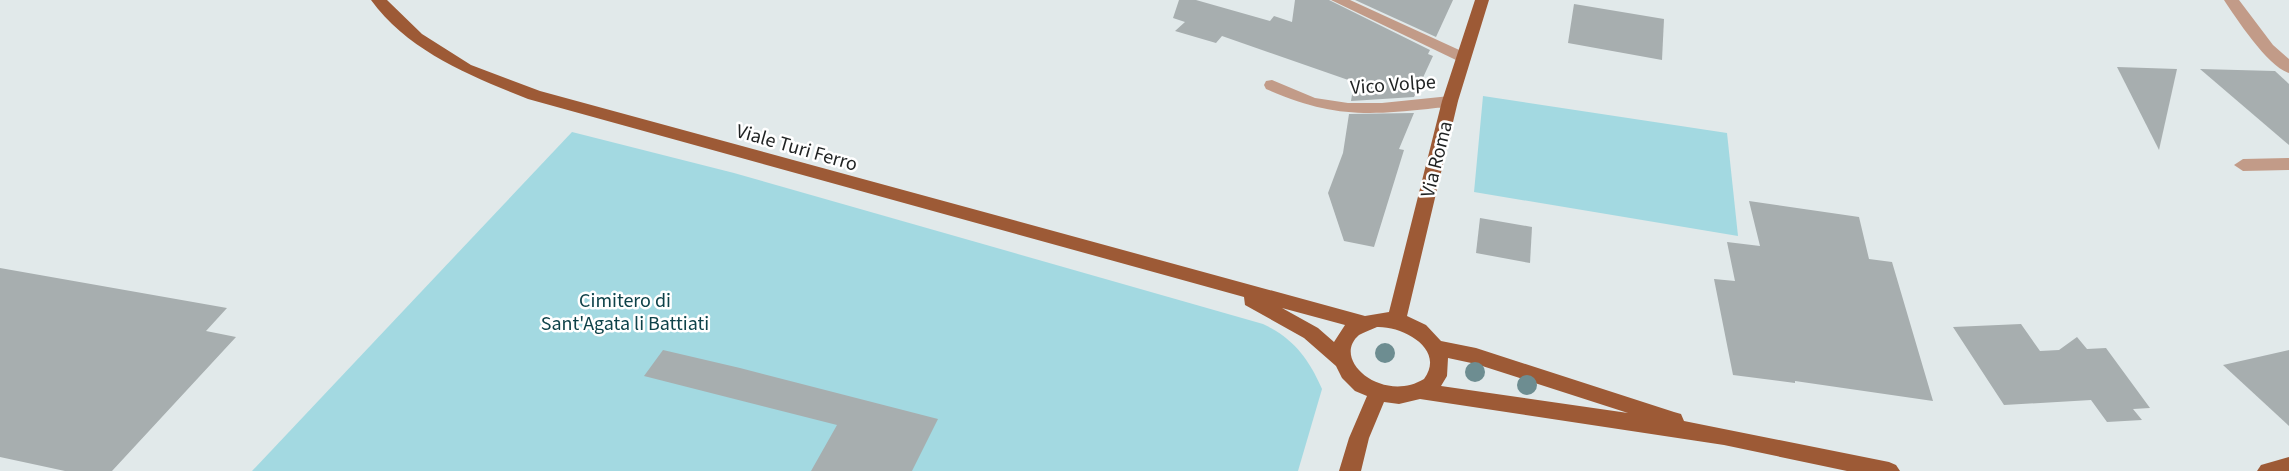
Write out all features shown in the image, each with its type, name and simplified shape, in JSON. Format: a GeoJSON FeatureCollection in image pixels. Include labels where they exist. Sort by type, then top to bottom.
{"type":"FeatureCollection","features":[{"type":"Feature","properties":{"kind":"main road","name":"Viale Turi Ferro"},"geometry":{"type":"LineString","coordinates":[[378,0],[417,37],[465,68],[534,95],[1227,286]]}},
{"type":"Feature","properties":{"kind":"main road","name":"Via Roma"},"geometry":{"type":"LineString","coordinates":[[1397,320],[1450,101],[1462,57],[1482,0]]}},
{"type":"Feature","properties":{"kind":"main road"},"geometry":{"type":"LineString","coordinates":[[1227,286],[1364,323]]}},
{"type":"Feature","properties":{"kind":"main road"},"geometry":{"type":"LineString","coordinates":[[1227,286],[1311,333],[1341,360],[1354,380],[1378,393],[1392,396],[1420,391],[1724,436],[1889,471]]}},
{"type":"Feature","properties":{"kind":"main road"},"geometry":{"type":"LineString","coordinates":[[1341,360],[1343,342],[1354,327],[1374,320],[1397,320],[1421,331],[1437,348],[1440,358],[1436,377],[1420,391]]}},
{"type":"Feature","properties":{"kind":"main road"},"geometry":{"type":"LineString","coordinates":[[1437,348],[1476,356],[1724,436]]}},
{"type":"Feature","properties":{"kind":"main road"},"geometry":{"type":"LineString","coordinates":[[1350,471],[1359,438],[1378,393]]}},
{"type":"Feature","properties":{"kind":"main road"},"geometry":{"type":"LineString","coordinates":[[2268,471],[2289,466]]}},
{"type":"Feature","properties":{"kind":"street"},"geometry":{"type":"LineString","coordinates":[[1338,0],[1462,57]]}},
{"type":"Feature","properties":{"kind":"street"},"geometry":{"type":"LineString","coordinates":[[2231,0],[2268,48],[2289,68]]}},
{"type":"Feature","properties":{"kind":"street"},"geometry":{"type":"LineString","coordinates":[[1357,21],[1394,26]]}},
{"type":"Feature","properties":{"kind":"street","name":"Vico Volpe"},"geometry":{"type":"LineString","coordinates":[[1272,85],[1313,103],[1335,108],[1357,109],[1450,101]]}},
{"type":"Feature","properties":{"kind":"street"},"geometry":{"type":"LineString","coordinates":[[2243,165],[2289,164]]}},
{"type":"Feature","properties":{"kind":"green space"},"geometry":{"type":"Polygon","coordinates":[[[1483,96],[1727,133],[1738,236],[1474,192],[1483,96]]]}},
{"type":"Feature","properties":{"kind":"green space","name":"Cimitero di Sant'Agata li Battiati"},"geometry":{"type":"Polygon","coordinates":[[[572,132],[734,173],[1263,324],[1283,336],[1299,350],[1322,389],[1298,471],[252,471],[572,132]]]}},
{"type":"Feature","properties":{"kind":"building"},"geometry":{"type":"Polygon","coordinates":[[[1179,0],[1196,0],[1270,21],[1274,16],[1292,22],[1295,0],[1329,0],[1430,50],[1428,54],[1433,56],[1414,97],[1351,101],[1354,82],[1222,36],[1216,43],[1175,31],[1185,22],[1173,18],[1179,0]]]}},
{"type":"Feature","properties":{"kind":"building"},"geometry":{"type":"Polygon","coordinates":[[[1355,0],[1453,0],[1436,37],[1355,0]]]}},
{"type":"Feature","properties":{"kind":"building"},"geometry":{"type":"Polygon","coordinates":[[[1574,4],[1664,19],[1662,60],[1568,43],[1574,4]]]}},
{"type":"Feature","properties":{"kind":"building"},"geometry":{"type":"Polygon","coordinates":[[[2117,67],[2177,69],[2159,150],[2117,67]]]}},
{"type":"Feature","properties":{"kind":"building"},"geometry":{"type":"Polygon","coordinates":[[[2200,69],[2275,71],[2289,84],[2289,145],[2200,69]]]}},
{"type":"Feature","properties":{"kind":"building"},"geometry":{"type":"Polygon","coordinates":[[[1414,113],[1399,149],[1404,150],[1374,247],[1344,241],[1328,193],[1343,153],[1349,114],[1414,113]]]}},
{"type":"Feature","properties":{"kind":"building"},"geometry":{"type":"Polygon","coordinates":[[[1749,201],[1859,217],[1869,259],[1892,262],[1933,401],[1795,381],[1795,383],[1733,375],[1714,279],[1735,281],[1727,242],[1760,246],[1749,201]]]}},
{"type":"Feature","properties":{"kind":"building"},"geometry":{"type":"Polygon","coordinates":[[[1480,218],[1532,227],[1530,263],[1476,253],[1480,218]]]}},
{"type":"Feature","properties":{"kind":"building"},"geometry":{"type":"Polygon","coordinates":[[[0,268],[227,308],[206,331],[236,337],[112,471],[65,471],[0,457],[0,268]]]}},
{"type":"Feature","properties":{"kind":"building"},"geometry":{"type":"Polygon","coordinates":[[[2021,324],[2040,351],[2059,350],[2077,337],[2087,349],[2106,348],[2150,408],[2133,409],[2142,420],[2107,422],[2091,400],[2004,405],[1953,327],[2021,324]]]}},
{"type":"Feature","properties":{"kind":"building"},"geometry":{"type":"Polygon","coordinates":[[[663,350],[938,419],[912,471],[811,471],[837,425],[644,376],[663,350]]]}},
{"type":"Feature","properties":{"kind":"building"},"geometry":{"type":"Polygon","coordinates":[[[2289,350],[2289,426],[2223,365],[2289,350]]]}}]}
